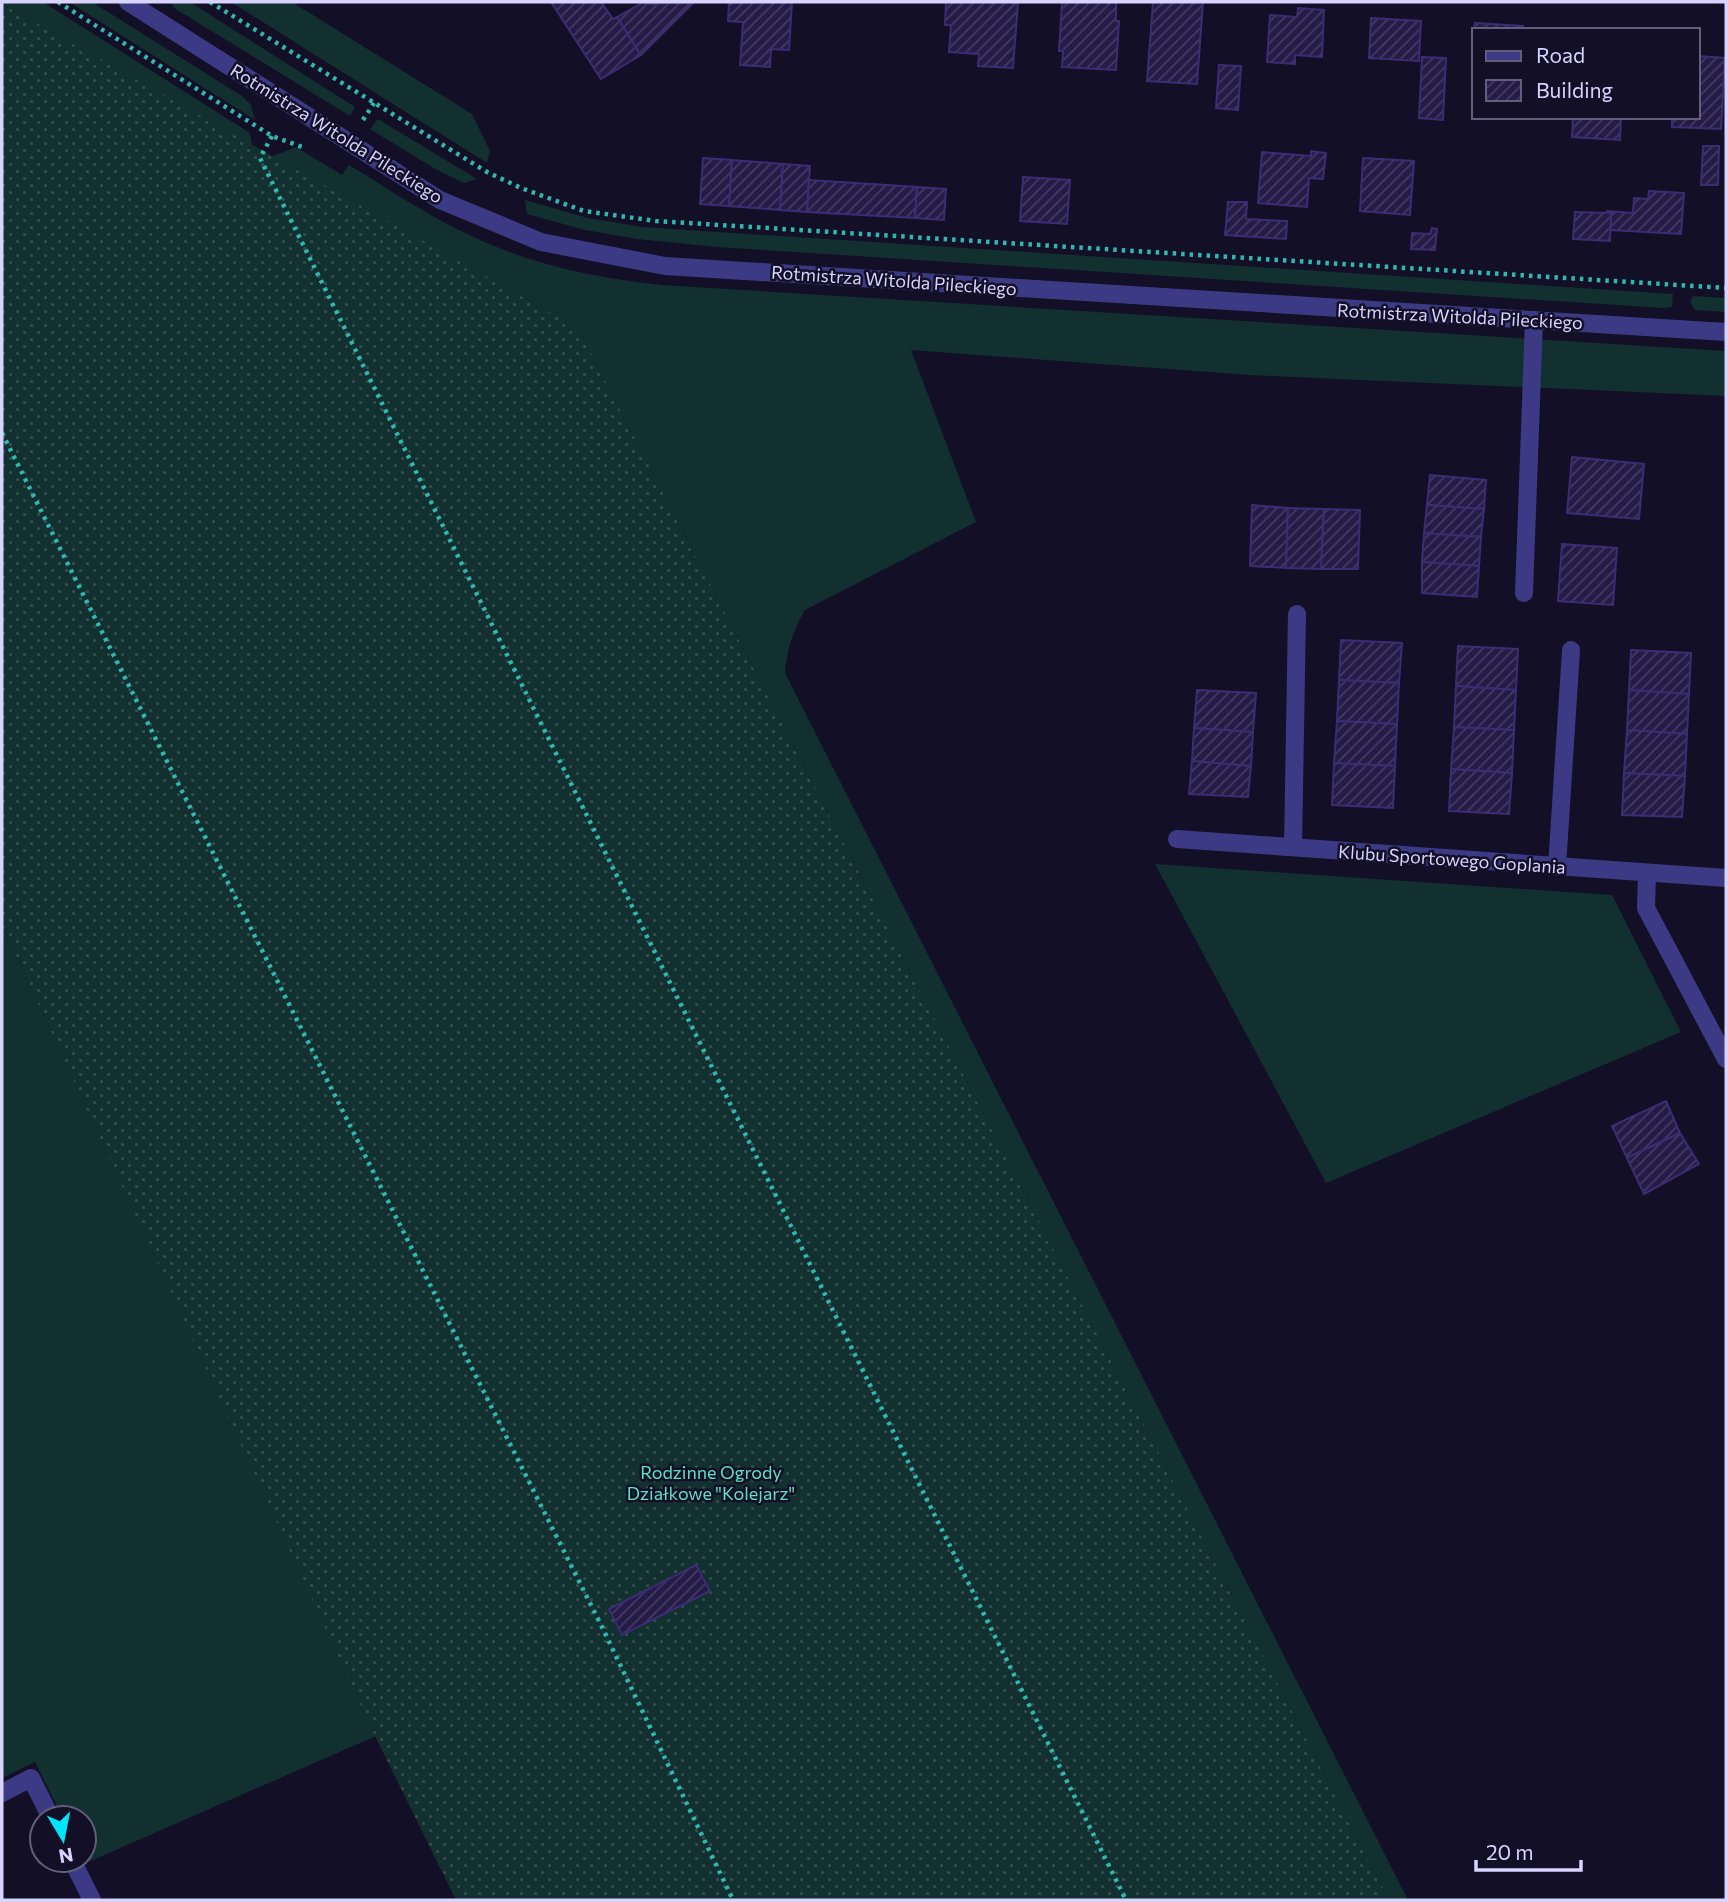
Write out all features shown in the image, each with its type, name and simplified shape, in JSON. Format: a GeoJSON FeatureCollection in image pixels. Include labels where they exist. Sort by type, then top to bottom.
{"type":"FeatureCollection","features":[{"type":"Feature","properties":{"kind":"street","name":"Rotmistrza Witolda Pileckiego"},"geometry":{"type":"LineString","coordinates":[[133,3],[440,200],[541,242],[665,266],[1726,332]]}},
{"type":"Feature","properties":{"kind":"street"},"geometry":{"type":"LineString","coordinates":[[1524,593],[1534,320]]}},
{"type":"Feature","properties":{"kind":"street"},"geometry":{"type":"LineString","coordinates":[[1293,847],[1297,614]]}},
{"type":"Feature","properties":{"kind":"street"},"geometry":{"type":"LineString","coordinates":[[1557,867],[1571,650]]}},
{"type":"Feature","properties":{"kind":"street","name":"Klubu Sportowego Goplania"},"geometry":{"type":"LineString","coordinates":[[1177,839],[1726,878]]}},
{"type":"Feature","properties":{"kind":"street"},"geometry":{"type":"LineString","coordinates":[[1647,873],[1646,908],[1726,1059]]}},
{"type":"Feature","properties":{"kind":"street"},"geometry":{"type":"LineString","coordinates":[[2,1793],[31,1778],[44,1804]]}},
{"type":"Feature","properties":{"kind":"street"},"geometry":{"type":"LineString","coordinates":[[79,1874],[92,1900]]}},
{"type":"Feature","properties":{"kind":"path"},"geometry":{"type":"LineString","coordinates":[[58,2],[272,136],[260,158],[1126,1900]]}},
{"type":"Feature","properties":{"kind":"path"},"geometry":{"type":"LineString","coordinates":[[210,2],[487,172],[520,188],[584,211],[656,221],[1726,288]]}},
{"type":"Feature","properties":{"kind":"path"},"geometry":{"type":"LineString","coordinates":[[2,433],[602,1627],[733,1900]]}},
{"type":"Feature","properties":{"kind":"green space"},"geometry":{"type":"Polygon","coordinates":[[[43,2],[250,133],[252,146],[2,4],[43,2]]]}},
{"type":"Feature","properties":{"kind":"green space"},"geometry":{"type":"Polygon","coordinates":[[[69,2],[92,2],[242,96],[251,105],[255,120],[69,2]]]}},
{"type":"Feature","properties":{"kind":"green space"},"geometry":{"type":"Polygon","coordinates":[[[171,2],[190,2],[355,107],[350,116],[174,8],[171,2]]]}},
{"type":"Feature","properties":{"kind":"green space"},"geometry":{"type":"Polygon","coordinates":[[[231,2],[292,2],[472,114],[490,151],[487,163],[231,2]]]}},
{"type":"Feature","properties":{"kind":"green space","name":"Rodzinne Ogrody Działkowe \"Kolejarz\""},"geometry":{"type":"Polygon","coordinates":[[[2,4],[578,328],[1389,1900],[456,1900],[375,1736],[2,925],[2,4]]]}},
{"type":"Feature","properties":{"kind":"green space"},"geometry":{"type":"Polygon","coordinates":[[[378,119],[477,179],[464,183],[437,170],[370,129],[378,119]]]}},
{"type":"Feature","properties":{"kind":"green space"},"geometry":{"type":"Polygon","coordinates":[[[296,147],[342,175],[349,165],[446,224],[480,240],[547,264],[616,279],[663,285],[1726,351],[1726,396],[1249,375],[911,350],[976,522],[805,610],[787,656],[785,673],[1408,1900],[1389,1900],[578,328],[271,157],[296,147]]]}},
{"type":"Feature","properties":{"kind":"green space"},"geometry":{"type":"Polygon","coordinates":[[[525,200],[588,218],[642,227],[1673,294],[1672,307],[717,247],[637,239],[585,230],[527,214],[525,200]]]}},
{"type":"Feature","properties":{"kind":"green space"},"geometry":{"type":"Polygon","coordinates":[[[1693,296],[1726,298],[1726,312],[1695,310],[1690,302],[1693,296]]]}},
{"type":"Feature","properties":{"kind":"green space"},"geometry":{"type":"Polygon","coordinates":[[[1155,864],[1612,895],[1681,1032],[1326,1183],[1155,864]]]}},
{"type":"Feature","properties":{"kind":"green space"},"geometry":{"type":"Polygon","coordinates":[[[2,925],[376,1736],[98,1858],[98,1804],[56,1804],[35,1762],[2,1778],[2,925]]]}},
{"type":"Feature","properties":{"kind":"building"},"geometry":{"type":"Polygon","coordinates":[[[551,2],[601,2],[613,19],[617,17],[641,55],[601,79],[551,2]]]}},
{"type":"Feature","properties":{"kind":"building"},"geometry":{"type":"Polygon","coordinates":[[[644,2],[694,2],[641,55],[617,17],[644,2]]]}},
{"type":"Feature","properties":{"kind":"building"},"geometry":{"type":"Polygon","coordinates":[[[729,2],[792,2],[789,50],[771,49],[770,67],[740,65],[743,22],[728,21],[729,2]]]}},
{"type":"Feature","properties":{"kind":"building"},"geometry":{"type":"Polygon","coordinates":[[[946,2],[1018,2],[1013,68],[978,66],[979,54],[949,52],[951,25],[945,25],[946,2]]]}},
{"type":"Feature","properties":{"kind":"building"},"geometry":{"type":"Polygon","coordinates":[[[1062,2],[1116,2],[1116,21],[1119,21],[1116,70],[1062,67],[1063,51],[1059,51],[1062,2]]]}},
{"type":"Feature","properties":{"kind":"building"},"geometry":{"type":"Polygon","coordinates":[[[1153,2],[1203,2],[1197,84],[1147,81],[1153,2]]]}},
{"type":"Feature","properties":{"kind":"building"},"geometry":{"type":"Polygon","coordinates":[[[1298,8],[1324,10],[1322,57],[1295,55],[1295,64],[1267,62],[1270,15],[1297,17],[1298,8]]]}},
{"type":"Feature","properties":{"kind":"building"},"geometry":{"type":"Polygon","coordinates":[[[1371,18],[1421,21],[1419,61],[1369,58],[1371,18]]]}},
{"type":"Feature","properties":{"kind":"building"},"geometry":{"type":"Polygon","coordinates":[[[1475,23],[1523,26],[1522,28],[1474,28],[1475,23]]]}},
{"type":"Feature","properties":{"kind":"building"},"geometry":{"type":"Polygon","coordinates":[[[1700,56],[1725,58],[1721,129],[1672,127],[1672,119],[1700,119],[1700,56]]]}},
{"type":"Feature","properties":{"kind":"building"},"geometry":{"type":"Polygon","coordinates":[[[1422,57],[1446,58],[1443,120],[1419,118],[1422,57]]]}},
{"type":"Feature","properties":{"kind":"building"},"geometry":{"type":"Polygon","coordinates":[[[1219,65],[1241,66],[1238,110],[1216,108],[1219,65]]]}},
{"type":"Feature","properties":{"kind":"building"},"geometry":{"type":"Polygon","coordinates":[[[1573,119],[1621,119],[1620,140],[1572,137],[1573,119]]]}},
{"type":"Feature","properties":{"kind":"building"},"geometry":{"type":"Polygon","coordinates":[[[1703,146],[1719,146],[1718,185],[1701,185],[1703,146]]]}},
{"type":"Feature","properties":{"kind":"building"},"geometry":{"type":"Polygon","coordinates":[[[1311,151],[1326,153],[1323,179],[1309,178],[1307,207],[1258,203],[1262,152],[1311,156],[1311,151]]]}},
{"type":"Feature","properties":{"kind":"building"},"geometry":{"type":"Polygon","coordinates":[[[703,158],[732,160],[729,206],[700,204],[703,158]]]}},
{"type":"Feature","properties":{"kind":"building"},"geometry":{"type":"Polygon","coordinates":[[[1363,158],[1414,161],[1410,215],[1360,211],[1363,158]]]}},
{"type":"Feature","properties":{"kind":"building"},"geometry":{"type":"Polygon","coordinates":[[[732,160],[783,164],[780,210],[729,206],[732,160]]]}},
{"type":"Feature","properties":{"kind":"building"},"geometry":{"type":"Polygon","coordinates":[[[783,164],[810,166],[807,212],[780,210],[783,164]]]}},
{"type":"Feature","properties":{"kind":"building"},"geometry":{"type":"Polygon","coordinates":[[[1023,177],[1070,180],[1067,224],[1020,221],[1023,177]]]}},
{"type":"Feature","properties":{"kind":"building"},"geometry":{"type":"Polygon","coordinates":[[[809,180],[917,187],[915,218],[807,212],[809,180]]]}},
{"type":"Feature","properties":{"kind":"building"},"geometry":{"type":"Polygon","coordinates":[[[917,187],[946,189],[944,220],[915,218],[917,187]]]}},
{"type":"Feature","properties":{"kind":"building"},"geometry":{"type":"Polygon","coordinates":[[[1649,191],[1684,193],[1681,234],[1610,230],[1611,213],[1607,214],[1607,211],[1633,213],[1634,198],[1648,199],[1649,191]]]}},
{"type":"Feature","properties":{"kind":"building"},"geometry":{"type":"Polygon","coordinates":[[[1228,202],[1247,202],[1246,219],[1287,221],[1286,239],[1225,235],[1228,202]]]}},
{"type":"Feature","properties":{"kind":"building"},"geometry":{"type":"Polygon","coordinates":[[[1575,212],[1611,213],[1610,241],[1573,239],[1575,212]]]}},
{"type":"Feature","properties":{"kind":"building"},"geometry":{"type":"Polygon","coordinates":[[[1432,228],[1437,229],[1435,250],[1411,249],[1412,233],[1430,234],[1432,228]]]}},
{"type":"Feature","properties":{"kind":"building"},"geometry":{"type":"Polygon","coordinates":[[[1572,457],[1644,464],[1639,519],[1567,513],[1572,457]]]}},
{"type":"Feature","properties":{"kind":"building"},"geometry":{"type":"Polygon","coordinates":[[[1430,475],[1486,480],[1484,509],[1427,505],[1430,475]]]}},
{"type":"Feature","properties":{"kind":"building"},"geometry":{"type":"Polygon","coordinates":[[[1252,505],[1288,508],[1286,568],[1250,566],[1252,505]]]}},
{"type":"Feature","properties":{"kind":"building"},"geometry":{"type":"Polygon","coordinates":[[[1427,505],[1484,509],[1481,537],[1424,533],[1427,505]]]}},
{"type":"Feature","properties":{"kind":"building"},"geometry":{"type":"Polygon","coordinates":[[[1288,508],[1324,509],[1321,569],[1286,568],[1288,508]]]}},
{"type":"Feature","properties":{"kind":"building"},"geometry":{"type":"Polygon","coordinates":[[[1324,509],[1360,510],[1358,569],[1321,569],[1324,509]]]}},
{"type":"Feature","properties":{"kind":"building"},"geometry":{"type":"Polygon","coordinates":[[[1424,533],[1481,537],[1479,566],[1422,562],[1424,533]]]}},
{"type":"Feature","properties":{"kind":"building"},"geometry":{"type":"Polygon","coordinates":[[[1562,544],[1617,548],[1613,605],[1558,601],[1562,544]]]}},
{"type":"Feature","properties":{"kind":"building"},"geometry":{"type":"Polygon","coordinates":[[[1422,562],[1479,566],[1477,597],[1422,593],[1422,562]]]}},
{"type":"Feature","properties":{"kind":"building"},"geometry":{"type":"Polygon","coordinates":[[[1341,640],[1402,643],[1399,683],[1339,680],[1341,640]]]}},
{"type":"Feature","properties":{"kind":"building"},"geometry":{"type":"Polygon","coordinates":[[[1458,646],[1518,649],[1516,690],[1456,686],[1458,646]]]}},
{"type":"Feature","properties":{"kind":"building"},"geometry":{"type":"Polygon","coordinates":[[[1631,650],[1691,653],[1689,694],[1629,690],[1631,650]]]}},
{"type":"Feature","properties":{"kind":"building"},"geometry":{"type":"Polygon","coordinates":[[[1339,680],[1399,683],[1397,724],[1337,721],[1339,680]]]}},
{"type":"Feature","properties":{"kind":"building"},"geometry":{"type":"Polygon","coordinates":[[[1456,686],[1516,690],[1514,730],[1454,727],[1456,686]]]}},
{"type":"Feature","properties":{"kind":"building"},"geometry":{"type":"Polygon","coordinates":[[[1197,690],[1256,693],[1253,732],[1194,728],[1197,690]]]}},
{"type":"Feature","properties":{"kind":"building"},"geometry":{"type":"Polygon","coordinates":[[[1629,690],[1689,694],[1687,734],[1627,730],[1629,690]]]}},
{"type":"Feature","properties":{"kind":"building"},"geometry":{"type":"Polygon","coordinates":[[[1337,721],[1397,724],[1395,766],[1334,763],[1337,721]]]}},
{"type":"Feature","properties":{"kind":"building"},"geometry":{"type":"Polygon","coordinates":[[[1454,727],[1514,730],[1512,773],[1451,769],[1454,727]]]}},
{"type":"Feature","properties":{"kind":"building"},"geometry":{"type":"Polygon","coordinates":[[[1194,728],[1253,732],[1251,766],[1192,761],[1194,728]]]}},
{"type":"Feature","properties":{"kind":"building"},"geometry":{"type":"Polygon","coordinates":[[[1627,730],[1687,734],[1685,776],[1624,773],[1627,730]]]}},
{"type":"Feature","properties":{"kind":"building"},"geometry":{"type":"Polygon","coordinates":[[[1192,761],[1251,766],[1248,797],[1189,794],[1192,761]]]}},
{"type":"Feature","properties":{"kind":"building"},"geometry":{"type":"Polygon","coordinates":[[[1334,763],[1395,766],[1393,808],[1332,805],[1334,763]]]}},
{"type":"Feature","properties":{"kind":"building"},"geometry":{"type":"Polygon","coordinates":[[[1451,769],[1512,773],[1509,814],[1449,811],[1451,769]]]}},
{"type":"Feature","properties":{"kind":"building"},"geometry":{"type":"Polygon","coordinates":[[[1624,773],[1685,776],[1682,817],[1622,815],[1624,773]]]}},
{"type":"Feature","properties":{"kind":"building"},"geometry":{"type":"Polygon","coordinates":[[[1666,1101],[1680,1133],[1627,1158],[1612,1126],[1666,1101]]]}},
{"type":"Feature","properties":{"kind":"building"},"geometry":{"type":"Polygon","coordinates":[[[1680,1133],[1699,1164],[1644,1194],[1627,1158],[1680,1133]]]}},
{"type":"Feature","properties":{"kind":"building"},"geometry":{"type":"Polygon","coordinates":[[[696,1565],[710,1591],[622,1635],[609,1609],[696,1565]]]}}]}
